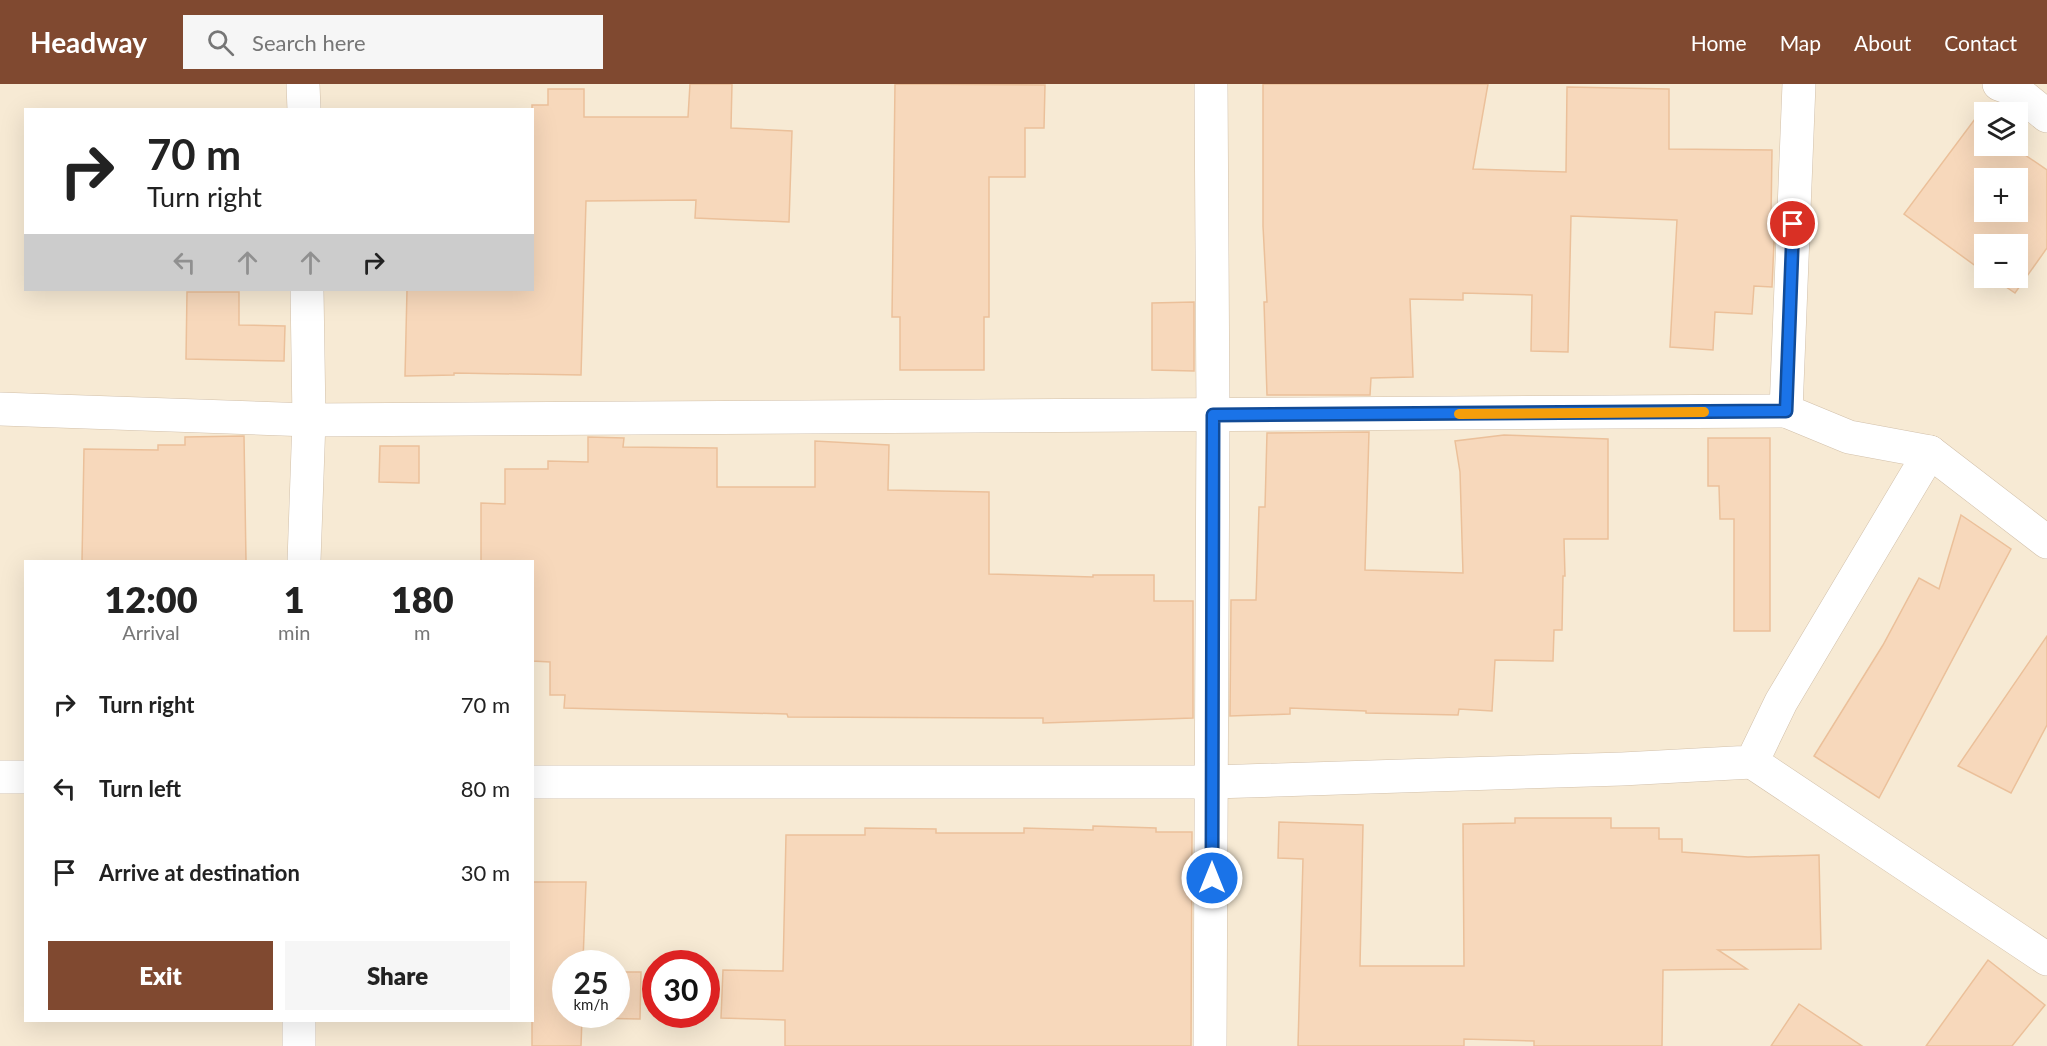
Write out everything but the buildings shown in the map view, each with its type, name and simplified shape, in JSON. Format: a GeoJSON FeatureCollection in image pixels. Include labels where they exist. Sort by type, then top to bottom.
{"type":"FeatureCollection","features":[{"type":"Feature","properties":{"kind":"street"},"geometry":{"type":"LineString","coordinates":[[303,84],[304,108]]}},
{"type":"Feature","properties":{"kind":"street"},"geometry":{"type":"LineString","coordinates":[[1210,1046],[1213,782],[1211,84]]}},
{"type":"Feature","properties":{"kind":"street"},"geometry":{"type":"LineString","coordinates":[[1786,411],[1799,84]]}},
{"type":"Feature","properties":{"kind":"street"},"geometry":{"type":"LineString","coordinates":[[1999,84],[2015,90],[2047,116]]}},
{"type":"Feature","properties":{"kind":"street"},"geometry":{"type":"LineString","coordinates":[[304,560],[309,420],[307,291]]}},
{"type":"Feature","properties":{"kind":"street"},"geometry":{"type":"LineString","coordinates":[[0,409],[309,420],[1786,411],[1849,437],[1930,452],[2047,542]]}},
{"type":"Feature","properties":{"kind":"street"},"geometry":{"type":"LineString","coordinates":[[1752,762],[1781,702],[1930,452]]}},
{"type":"Feature","properties":{"kind":"street"},"geometry":{"type":"LineString","coordinates":[[534,782],[1213,782],[1622,769],[1752,762],[2047,959]]}},
{"type":"Feature","properties":{"kind":"street"},"geometry":{"type":"LineString","coordinates":[[0,777],[24,777]]}},
{"type":"Feature","properties":{"kind":"street"},"geometry":{"type":"LineString","coordinates":[[299,1022],[299,1046]]}},
{"type":"Feature","properties":{"kind":"shaded area"},"geometry":{"type":"Polygon","coordinates":[[[0,84],[2047,84],[2047,1046],[0,1046],[0,84]]]}},
{"type":"Feature","properties":{"kind":"slow traffic"},"geometry":{"type":"LineString","coordinates":[[1459,414],[1704,412]]}},
{"type":"Feature","properties":{"kind":"route"},"geometry":{"type":"LineString","coordinates":[[1212,878],[1213,415],[1786,411],[1793,224]]}}]}
